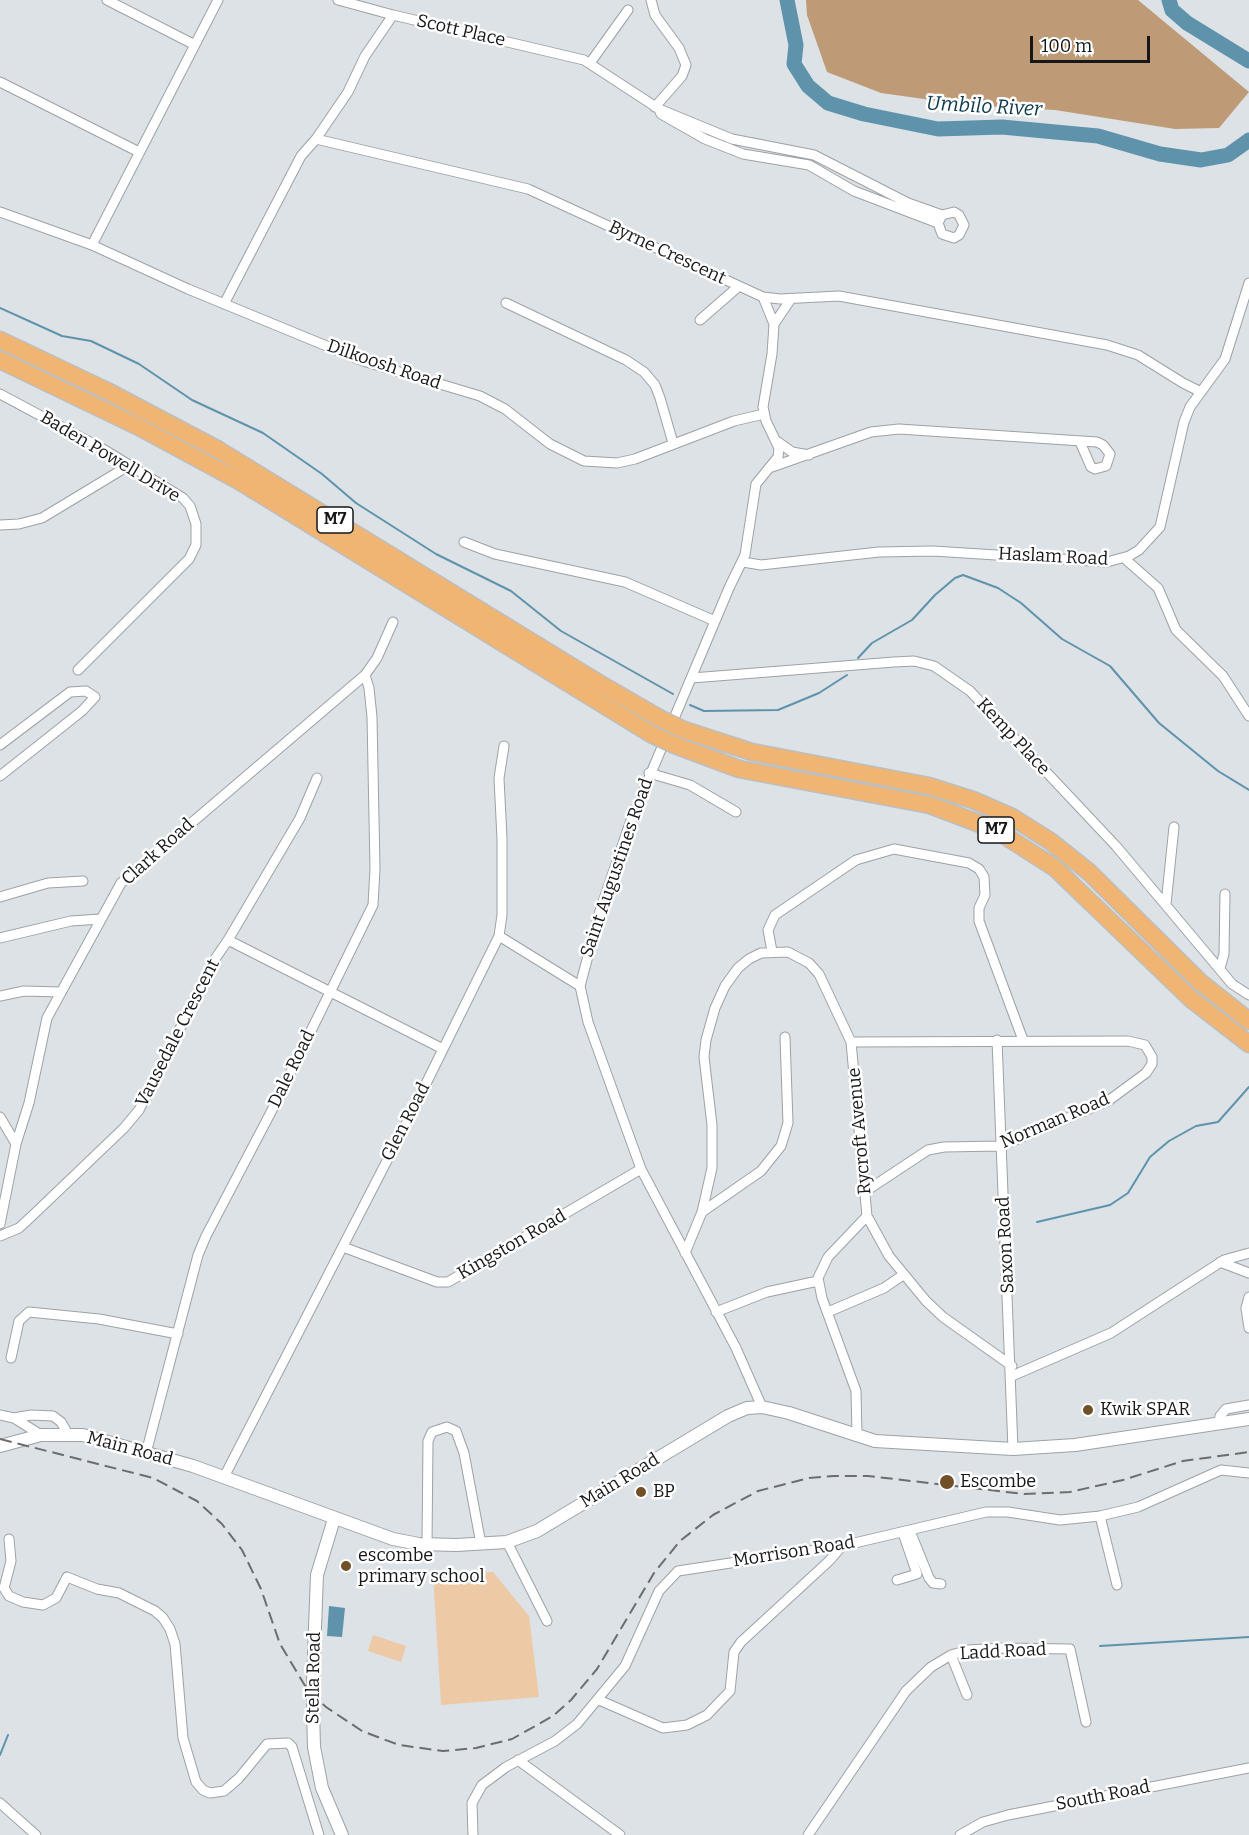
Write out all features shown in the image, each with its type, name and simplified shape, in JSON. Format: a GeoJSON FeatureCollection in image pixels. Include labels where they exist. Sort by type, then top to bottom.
{"type":"FeatureCollection","features":[{"type":"Feature","properties":{"kind":"highway","name":"M7"},"geometry":{"type":"LineString","coordinates":[[0,340],[117,396],[217,449],[602,685],[684,729],[752,752],[929,786],[973,800],[1012,817],[1050,841],[1089,872],[1200,982],[1249,1021]]}},
{"type":"Feature","properties":{"kind":"highway","name":"M7"},"geometry":{"type":"LineString","coordinates":[[0,360],[139,427],[239,481],[651,734],[739,769],[930,805],[996,830],[1055,868],[1191,999],[1249,1044]]}},
{"type":"Feature","properties":{"kind":"main road","name":"Main Road"},"geometry":{"type":"LineString","coordinates":[[0,1446],[40,1435],[68,1434],[98,1439],[225,1477],[393,1539],[427,1545],[481,1544],[507,1542],[537,1531],[728,1416],[747,1408],[762,1407],[892,1443],[1013,1449],[1075,1445],[1249,1419]]}},
{"type":"Feature","properties":{"kind":"main road","name":"Stella Road"},"geometry":{"type":"LineString","coordinates":[[334,1519],[317,1575],[313,1710],[314,1747],[322,1788],[342,1835]]}},
{"type":"Feature","properties":{"kind":"street"},"geometry":{"type":"LineString","coordinates":[[107,0],[195,45]]}},
{"type":"Feature","properties":{"kind":"street"},"geometry":{"type":"LineString","coordinates":[[92,245],[218,0]]}},
{"type":"Feature","properties":{"kind":"street"},"geometry":{"type":"LineString","coordinates":[[338,0],[393,15]]}},
{"type":"Feature","properties":{"kind":"street"},"geometry":{"type":"LineString","coordinates":[[651,0],[655,15],[680,48],[686,65],[682,76],[657,108]]}},
{"type":"Feature","properties":{"kind":"street"},"geometry":{"type":"LineString","coordinates":[[590,63],[628,10]]}},
{"type":"Feature","properties":{"kind":"street","name":"Scott Place"},"geometry":{"type":"LineString","coordinates":[[316,139],[348,92],[365,56],[393,15],[570,56],[590,63],[657,108],[732,139],[814,155],[907,207],[940,219]]}},
{"type":"Feature","properties":{"kind":"street"},"geometry":{"type":"LineString","coordinates":[[0,82],[139,152]]}},
{"type":"Feature","properties":{"kind":"street"},"geometry":{"type":"LineString","coordinates":[[224,304],[301,156],[316,139]]}},
{"type":"Feature","properties":{"kind":"street","name":"Byrne Crescent"},"geometry":{"type":"LineString","coordinates":[[316,139],[528,189],[763,297],[791,299],[839,296],[1107,345],[1138,355],[1201,392]]}},
{"type":"Feature","properties":{"kind":"street","name":"Dilkoosh Road"},"geometry":{"type":"LineString","coordinates":[[0,212],[92,245],[224,304],[363,361],[480,396],[505,409],[550,444],[584,461],[617,463],[734,421],[764,414]]}},
{"type":"Feature","properties":{"kind":"street","name":"Haslam Road"},"geometry":{"type":"LineString","coordinates":[[743,562],[761,565],[879,552],[933,551],[1107,562],[1124,558],[1139,550],[1160,527],[1184,422],[1201,392],[1225,359],[1249,283]]}},
{"type":"Feature","properties":{"kind":"street"},"geometry":{"type":"LineString","coordinates":[[700,320],[739,286]]}},
{"type":"Feature","properties":{"kind":"street"},"geometry":{"type":"LineString","coordinates":[[763,297],[774,324]]}},
{"type":"Feature","properties":{"kind":"street"},"geometry":{"type":"LineString","coordinates":[[791,299],[774,324],[764,414],[777,440],[792,452],[810,455]]}},
{"type":"Feature","properties":{"kind":"street"},"geometry":{"type":"LineString","coordinates":[[506,303],[626,360],[644,372],[655,385],[673,443]]}},
{"type":"Feature","properties":{"kind":"street","name":"Baden Powell Drive"},"geometry":{"type":"LineString","coordinates":[[0,394],[103,449],[183,498],[190,506],[196,524],[196,545],[193,553],[177,573],[78,670]]}},
{"type":"Feature","properties":{"kind":"street"},"geometry":{"type":"LineString","coordinates":[[772,467],[883,429],[1080,442]]}},
{"type":"Feature","properties":{"kind":"street","name":"Saint Augustines Road"},"geometry":{"type":"LineString","coordinates":[[762,1407],[751,1377],[641,1169],[588,1022],[580,986],[600,911],[649,773],[743,562],[756,484],[778,457],[777,440]]}},
{"type":"Feature","properties":{"kind":"street"},"geometry":{"type":"LineString","coordinates":[[0,525],[20,525],[42,518],[128,466]]}},
{"type":"Feature","properties":{"kind":"street"},"geometry":{"type":"LineString","coordinates":[[464,542],[495,554],[625,582],[715,621]]}},
{"type":"Feature","properties":{"kind":"street"},"geometry":{"type":"LineString","coordinates":[[1124,558],[1158,588],[1176,630],[1223,676],[1249,716]]}},
{"type":"Feature","properties":{"kind":"street","name":"Clark Road"},"geometry":{"type":"LineString","coordinates":[[0,1224],[16,1144],[29,1103],[42,1031],[60,992],[114,893],[129,875],[365,675],[377,658],[393,622]]}},
{"type":"Feature","properties":{"kind":"street","name":"Kemp Place"},"geometry":{"type":"LineString","coordinates":[[692,678],[914,661],[934,666],[970,691],[1116,846],[1232,984],[1249,995]]}},
{"type":"Feature","properties":{"kind":"street","name":"Dale Road"},"geometry":{"type":"LineString","coordinates":[[146,1453],[198,1255],[367,919],[375,894],[372,717],[369,688],[365,675]]}},
{"type":"Feature","properties":{"kind":"street"},"geometry":{"type":"LineString","coordinates":[[0,745],[70,692],[86,691],[94,697],[82,711],[0,776]]}},
{"type":"Feature","properties":{"kind":"street","name":"Glen Road"},"geometry":{"type":"LineString","coordinates":[[225,1477],[499,936],[502,860],[499,778],[504,746]]}},
{"type":"Feature","properties":{"kind":"street"},"geometry":{"type":"LineString","coordinates":[[649,773],[690,785],[736,812]]}},
{"type":"Feature","properties":{"kind":"street"},"geometry":{"type":"LineString","coordinates":[[228,940],[300,818],[316,778]]}},
{"type":"Feature","properties":{"kind":"street"},"geometry":{"type":"LineString","coordinates":[[1166,904],[1174,827]]}},
{"type":"Feature","properties":{"kind":"street"},"geometry":{"type":"LineString","coordinates":[[685,1253],[702,1212],[712,1168],[713,1149],[705,1065],[710,1025],[724,987],[738,968],[761,953],[772,951],[768,930],[775,915],[832,875],[872,853],[894,849],[969,863],[979,869],[984,877],[985,895],[980,908],[979,921],[1023,1040],[852,1042]]}},
{"type":"Feature","properties":{"kind":"street"},"geometry":{"type":"LineString","coordinates":[[1153,889],[1168,880]]}},
{"type":"Feature","properties":{"kind":"street"},"geometry":{"type":"LineString","coordinates":[[0,897],[48,883],[83,881]]}},
{"type":"Feature","properties":{"kind":"street"},"geometry":{"type":"LineString","coordinates":[[1220,968],[1224,954],[1225,894]]}},
{"type":"Feature","properties":{"kind":"street"},"geometry":{"type":"LineString","coordinates":[[0,938],[70,921],[101,919]]}},
{"type":"Feature","properties":{"kind":"street"},"geometry":{"type":"LineString","coordinates":[[499,936],[580,986]]}},
{"type":"Feature","properties":{"kind":"street","name":"Vausedale Crescent"},"geometry":{"type":"LineString","coordinates":[[0,1236],[12,1232],[32,1216],[124,1128],[139,1110],[215,959],[228,940],[443,1049]]}},
{"type":"Feature","properties":{"kind":"street","name":"Rycroft Avenue"},"geometry":{"type":"LineString","coordinates":[[772,951],[788,952],[801,957],[819,974],[852,1042],[867,1216],[828,1257],[818,1281]]}},
{"type":"Feature","properties":{"kind":"street"},"geometry":{"type":"LineString","coordinates":[[0,996],[24,991],[60,992]]}},
{"type":"Feature","properties":{"kind":"street"},"geometry":{"type":"LineString","coordinates":[[1009,1040],[1016,1017]]}},
{"type":"Feature","properties":{"kind":"street"},"geometry":{"type":"LineString","coordinates":[[702,1212],[761,1171],[781,1146],[788,1123],[785,1037]]}},
{"type":"Feature","properties":{"kind":"street","name":"Saxon Road"},"geometry":{"type":"LineString","coordinates":[[997,1040],[1012,1371],[1013,1449]]}},
{"type":"Feature","properties":{"kind":"street","name":"Norman Road"},"geometry":{"type":"LineString","coordinates":[[866,1191],[912,1159],[936,1148],[1001,1146],[1096,1106],[1121,1092],[1150,1069],[1152,1057],[1145,1045],[1128,1041],[1023,1040]]}},
{"type":"Feature","properties":{"kind":"street"},"geometry":{"type":"LineString","coordinates":[[0,1117],[16,1144]]}},
{"type":"Feature","properties":{"kind":"street","name":"Kingston Road"},"geometry":{"type":"LineString","coordinates":[[343,1247],[436,1282],[448,1282],[641,1169]]}},
{"type":"Feature","properties":{"kind":"street"},"geometry":{"type":"LineString","coordinates":[[867,1216],[889,1256],[903,1275],[943,1317],[1012,1371],[1111,1333],[1220,1262],[1249,1252]]}},
{"type":"Feature","properties":{"kind":"street"},"geometry":{"type":"LineString","coordinates":[[1220,1262],[1249,1273]]}},
{"type":"Feature","properties":{"kind":"street"},"geometry":{"type":"LineString","coordinates":[[828,1312],[884,1288],[903,1275]]}},
{"type":"Feature","properties":{"kind":"street"},"geometry":{"type":"LineString","coordinates":[[716,1312],[766,1292],[818,1281],[858,1400],[857,1435]]}},
{"type":"Feature","properties":{"kind":"street"},"geometry":{"type":"LineString","coordinates":[[1249,1297],[1246,1308],[1249,1328]]}},
{"type":"Feature","properties":{"kind":"street"},"geometry":{"type":"LineString","coordinates":[[11,1358],[19,1321],[29,1312],[99,1319],[178,1334]]}},
{"type":"Feature","properties":{"kind":"street"},"geometry":{"type":"LineString","coordinates":[[1219,1423],[1220,1416],[1226,1409],[1249,1405]]}},
{"type":"Feature","properties":{"kind":"street"},"geometry":{"type":"LineString","coordinates":[[0,1415],[14,1418],[40,1435]]}},
{"type":"Feature","properties":{"kind":"street"},"geometry":{"type":"LineString","coordinates":[[14,1418],[31,1415],[53,1416],[61,1422],[68,1434]]}},
{"type":"Feature","properties":{"kind":"street"},"geometry":{"type":"LineString","coordinates":[[427,1545],[428,1441],[432,1432],[447,1427],[456,1431],[464,1453],[481,1544]]}},
{"type":"Feature","properties":{"kind":"street","name":"Morrison Road"},"geometry":{"type":"LineString","coordinates":[[473,1835],[470,1812],[475,1795],[490,1777],[568,1733],[599,1700],[633,1652],[659,1592],[678,1571],[842,1546],[986,1512],[1008,1512],[1060,1520],[1100,1516],[1138,1507],[1221,1470],[1249,1473]]}},
{"type":"Feature","properties":{"kind":"street"},"geometry":{"type":"LineString","coordinates":[[1100,1516],[1118,1585]]}},
{"type":"Feature","properties":{"kind":"street"},"geometry":{"type":"LineString","coordinates":[[897,1580],[917,1574],[906,1532]]}},
{"type":"Feature","properties":{"kind":"street"},"geometry":{"type":"LineString","coordinates":[[906,1532],[929,1578],[941,1584]]}},
{"type":"Feature","properties":{"kind":"street"},"geometry":{"type":"LineString","coordinates":[[9,1539],[11,1561],[4,1588],[6,1593],[14,1598],[37,1605],[52,1601],[64,1586],[67,1577],[97,1589],[119,1593],[155,1611],[163,1618],[175,1644],[183,1738],[196,1782],[203,1790],[210,1793],[224,1791],[239,1778],[267,1744],[288,1743],[292,1747],[319,1835]]}},
{"type":"Feature","properties":{"kind":"street"},"geometry":{"type":"LineString","coordinates":[[507,1542],[547,1621]]}},
{"type":"Feature","properties":{"kind":"street"},"geometry":{"type":"LineString","coordinates":[[599,1700],[663,1728],[687,1725],[707,1715],[730,1691],[734,1652],[741,1642],[830,1561],[842,1546]]}},
{"type":"Feature","properties":{"kind":"street","name":"Ladd Road"},"geometry":{"type":"LineString","coordinates":[[808,1835],[906,1691],[931,1667],[951,1655],[968,1650],[1001,1648],[1070,1649],[1086,1722]]}},
{"type":"Feature","properties":{"kind":"street"},"geometry":{"type":"LineString","coordinates":[[951,1655],[967,1695]]}},
{"type":"Feature","properties":{"kind":"street"},"geometry":{"type":"LineString","coordinates":[[518,1760],[620,1835]]}},
{"type":"Feature","properties":{"kind":"street","name":"South Road"},"geometry":{"type":"LineString","coordinates":[[960,1835],[983,1822],[1008,1815],[1249,1768]]}},
{"type":"Feature","properties":{"kind":"street"},"geometry":{"type":"LineString","coordinates":[[0,1803],[30,1833]]}},
{"type":"Feature","properties":{"kind":"shaded area"},"geometry":{"type":"Polygon","coordinates":[[[806,0],[1138,0],[1249,92],[1219,128],[1175,129],[1055,110],[967,105],[881,93],[827,72],[807,15],[806,0]]]}},
{"type":"Feature","properties":{"kind":"shaded area"},"geometry":{"type":"Polygon","coordinates":[[[493,1572],[529,1616],[539,1697],[441,1705],[433,1574],[493,1572]]]}},
{"type":"Feature","properties":{"kind":"shaded area"},"geometry":{"type":"Polygon","coordinates":[[[373,1635],[406,1646],[401,1662],[368,1651],[373,1635]]]}},
{"type":"Feature","properties":{"kind":"water"},"geometry":{"type":"Polygon","coordinates":[[[329,1606],[345,1608],[342,1637],[327,1636],[329,1606]]]}},
{"type":"Feature","properties":{"kind":"waterway","name":"Umbilo River"},"geometry":{"type":"LineString","coordinates":[[787,0],[796,45],[794,64],[808,86],[828,103],[864,114],[938,129],[1002,127],[1098,136],[1160,154],[1201,160],[1228,155],[1249,140]]}},
{"type":"Feature","properties":{"kind":"waterway","name":"Umbilo River"},"geometry":{"type":"LineString","coordinates":[[1169,0],[1172,10],[1187,23],[1249,61]]}},
{"type":"Feature","properties":{"kind":"waterway"},"geometry":{"type":"LineString","coordinates":[[0,308],[62,336],[91,341],[139,364],[192,400],[263,433],[322,474],[356,503],[436,554],[511,591],[561,631],[673,694]]}},
{"type":"Feature","properties":{"kind":"waterway"},"geometry":{"type":"LineString","coordinates":[[858,658],[872,643],[912,620],[935,595],[955,578],[963,575],[998,588],[1021,603],[1062,639],[1110,666],[1159,723],[1218,771],[1249,790]]}},
{"type":"Feature","properties":{"kind":"waterway"},"geometry":{"type":"LineString","coordinates":[[690,705],[704,711],[778,710],[819,693],[847,675]]}},
{"type":"Feature","properties":{"kind":"waterway"},"geometry":{"type":"LineString","coordinates":[[1037,1222],[1110,1205],[1128,1193],[1150,1157],[1169,1141],[1196,1126],[1218,1122],[1249,1087]]}},
{"type":"Feature","properties":{"kind":"waterway"},"geometry":{"type":"LineString","coordinates":[[1100,1646],[1249,1637]]}},
{"type":"Feature","properties":{"kind":"waterway"},"geometry":{"type":"LineString","coordinates":[[0,1755],[8,1735]]}},
{"type":"Feature","properties":{"kind":"railway"},"geometry":{"type":"LineString","coordinates":[[0,1439],[153,1478],[197,1501],[222,1524],[242,1550],[261,1589],[280,1644],[307,1689],[326,1707],[362,1731],[399,1745],[443,1751],[476,1748],[512,1739],[553,1716],[571,1700],[597,1669],[654,1573],[680,1541],[713,1515],[758,1491],[809,1478],[868,1476],[1024,1494],[1070,1492],[1123,1480],[1183,1461],[1249,1452]]}},
{"type":"Feature","properties":{"kind":"place","name":"Kwik SPAR"},"geometry":{"type":"Point","coordinates":[1088,1410]}},
{"type":"Feature","properties":{"kind":"place","name":"Escombe"},"geometry":{"type":"Point","coordinates":[947,1482]}},
{"type":"Feature","properties":{"kind":"place","name":"BP"},"geometry":{"type":"Point","coordinates":[641,1492]}},
{"type":"Feature","properties":{"kind":"place","name":"escombe primary school"},"geometry":{"type":"Point","coordinates":[346,1566]}}]}
